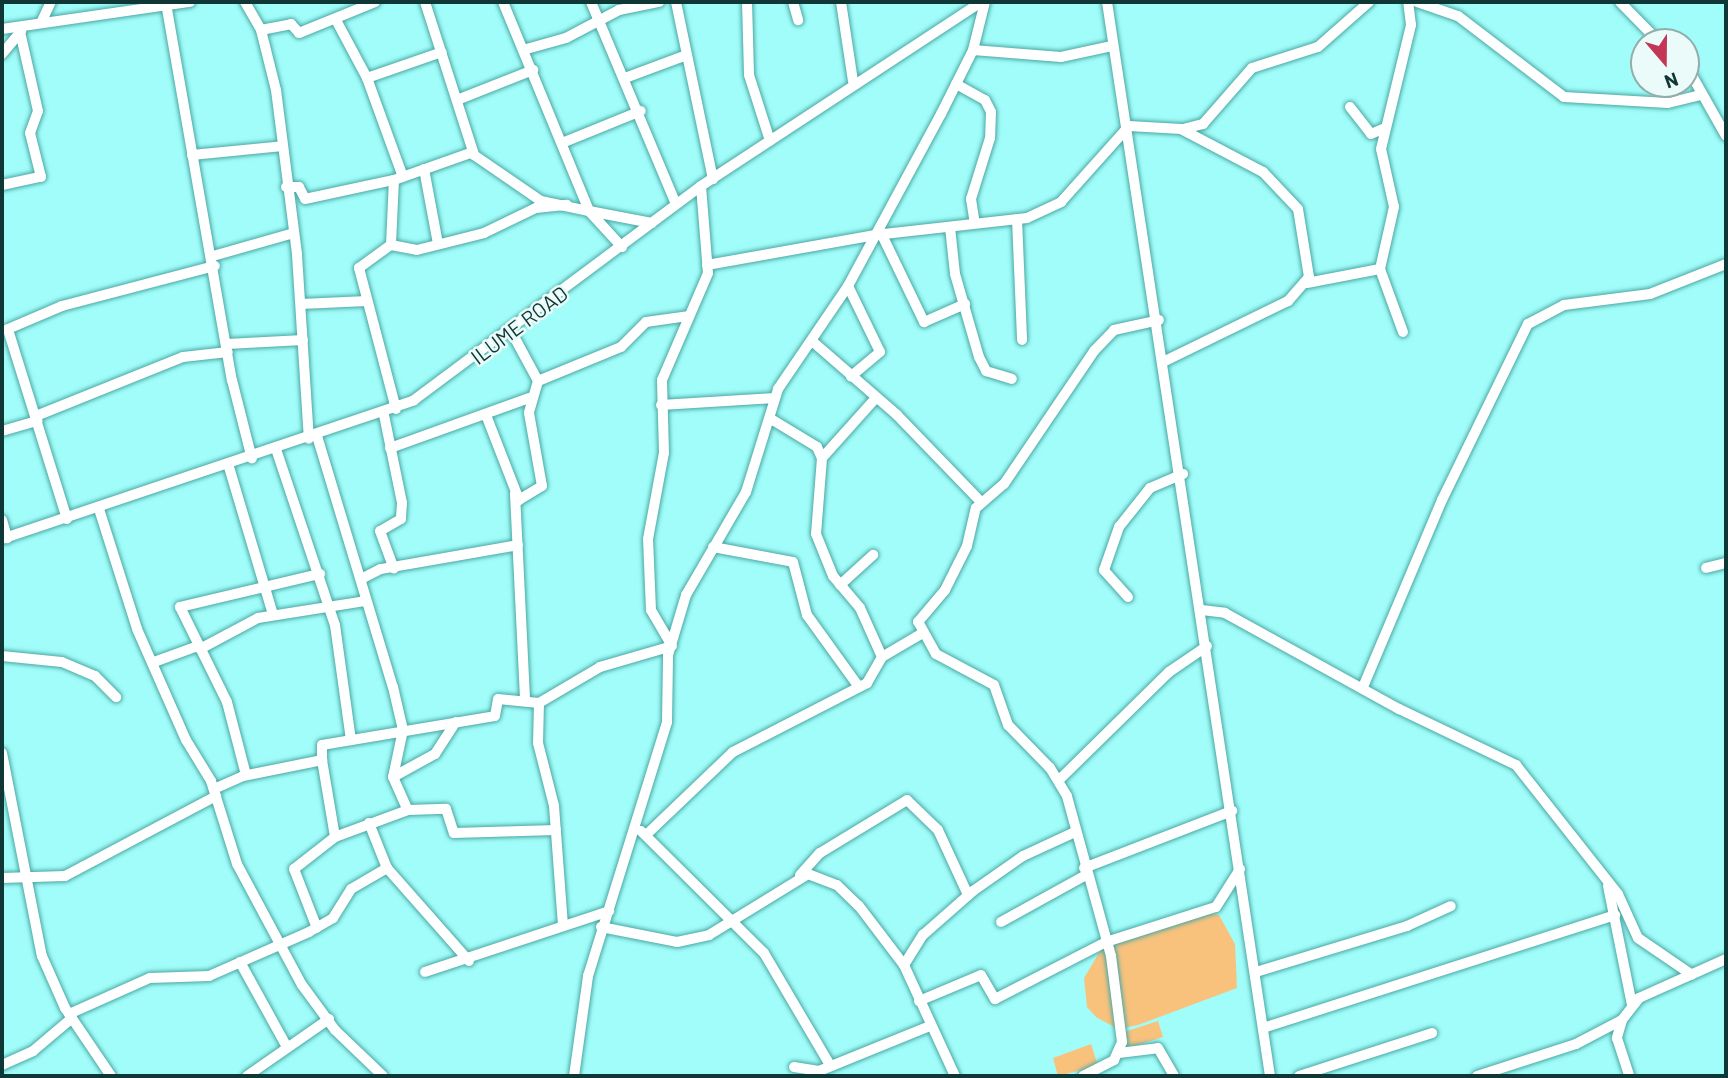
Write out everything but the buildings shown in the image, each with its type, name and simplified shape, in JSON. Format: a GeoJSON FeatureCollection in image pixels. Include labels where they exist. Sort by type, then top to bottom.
{"type":"FeatureCollection","features":[{"type":"Feature","properties":{"kind":"street"},"geometry":{"type":"LineString","coordinates":[[41,23],[51,2]]}},
{"type":"Feature","properties":{"kind":"street"},"geometry":{"type":"LineString","coordinates":[[2,29],[21,31],[41,23],[167,9],[190,2]]}},
{"type":"Feature","properties":{"kind":"street"},"geometry":{"type":"LineString","coordinates":[[245,2],[261,30],[283,146],[313,437],[360,579],[403,730],[393,778],[408,810]]}},
{"type":"Feature","properties":{"kind":"street"},"geometry":{"type":"LineString","coordinates":[[261,30],[291,24],[299,33],[375,2]]}},
{"type":"Feature","properties":{"kind":"street"},"geometry":{"type":"LineString","coordinates":[[425,2],[473,152],[541,201],[653,223]]}},
{"type":"Feature","properties":{"kind":"street"},"geometry":{"type":"LineString","coordinates":[[503,2],[589,211],[622,247]]}},
{"type":"Feature","properties":{"kind":"street"},"geometry":{"type":"LineString","coordinates":[[591,2],[641,111],[676,204]]}},
{"type":"Feature","properties":{"kind":"street"},"geometry":{"type":"LineString","coordinates":[[523,50],[566,38],[599,19],[659,2]]}},
{"type":"Feature","properties":{"kind":"street"},"geometry":{"type":"LineString","coordinates":[[676,2],[684,56],[713,179]]}},
{"type":"Feature","properties":{"kind":"street"},"geometry":{"type":"LineString","coordinates":[[747,2],[749,75],[770,141]]}},
{"type":"Feature","properties":{"kind":"street"},"geometry":{"type":"LineString","coordinates":[[793,2],[798,20]]}},
{"type":"Feature","properties":{"kind":"street"},"geometry":{"type":"LineString","coordinates":[[841,2],[853,80]]}},
{"type":"Feature","properties":{"kind":"street"},"geometry":{"type":"LineString","coordinates":[[574,1076],[583,996],[601,927],[610,911],[667,722],[671,647],[686,595],[747,492],[771,419],[775,398],[879,235],[956,84],[973,50],[983,2]]}},
{"type":"Feature","properties":{"kind":"street","name":"ILUME ROAD"},"geometry":{"type":"LineString","coordinates":[[5,538],[229,467],[396,410],[511,331],[676,204],[770,141],[853,80],[983,2]]}},
{"type":"Feature","properties":{"kind":"street"},"geometry":{"type":"LineString","coordinates":[[1107,2],[1183,474],[1270,1076]]}},
{"type":"Feature","properties":{"kind":"street"},"geometry":{"type":"LineString","coordinates":[[1129,126],[1181,129],[1203,124],[1252,68],[1314,50],[1369,2]]}},
{"type":"Feature","properties":{"kind":"street"},"geometry":{"type":"LineString","coordinates":[[1403,332],[1380,270],[1394,207],[1382,162],[1385,128],[1411,25],[1408,2]]}},
{"type":"Feature","properties":{"kind":"street"},"geometry":{"type":"LineString","coordinates":[[1418,2],[1458,16],[1564,97],[1668,103],[1701,95],[1724,131]]}},
{"type":"Feature","properties":{"kind":"street"},"geometry":{"type":"LineString","coordinates":[[1620,2],[1645,28]]}},
{"type":"Feature","properties":{"kind":"street"},"geometry":{"type":"LineString","coordinates":[[167,9],[192,155],[214,261],[227,348],[253,459]]}},
{"type":"Feature","properties":{"kind":"street"},"geometry":{"type":"LineString","coordinates":[[336,20],[367,78],[398,179],[391,246]]}},
{"type":"Feature","properties":{"kind":"street"},"geometry":{"type":"LineString","coordinates":[[2,54],[21,31]]}},
{"type":"Feature","properties":{"kind":"street"},"geometry":{"type":"LineString","coordinates":[[2,185],[41,177],[30,133],[38,111],[21,31]]}},
{"type":"Feature","properties":{"kind":"street"},"geometry":{"type":"LineString","coordinates":[[973,50],[1061,57],[1112,46]]}},
{"type":"Feature","properties":{"kind":"street"},"geometry":{"type":"LineString","coordinates":[[367,78],[442,52]]}},
{"type":"Feature","properties":{"kind":"street"},"geometry":{"type":"LineString","coordinates":[[625,78],[684,56]]}},
{"type":"Feature","properties":{"kind":"street"},"geometry":{"type":"LineString","coordinates":[[457,100],[533,70]]}},
{"type":"Feature","properties":{"kind":"street"},"geometry":{"type":"LineString","coordinates":[[956,84],[991,112],[990,138],[971,200],[975,223]]}},
{"type":"Feature","properties":{"kind":"street"},"geometry":{"type":"LineString","coordinates":[[1350,107],[1371,134],[1385,128]]}},
{"type":"Feature","properties":{"kind":"street"},"geometry":{"type":"LineString","coordinates":[[562,143],[641,111]]}},
{"type":"Feature","properties":{"kind":"street"},"geometry":{"type":"LineString","coordinates":[[707,265],[879,235],[1017,219],[1061,202],[1129,126]]}},
{"type":"Feature","properties":{"kind":"street"},"geometry":{"type":"LineString","coordinates":[[1181,129],[1263,172],[1298,209],[1307,283]]}},
{"type":"Feature","properties":{"kind":"street"},"geometry":{"type":"LineString","coordinates":[[192,155],[283,146]]}},
{"type":"Feature","properties":{"kind":"street"},"geometry":{"type":"LineString","coordinates":[[286,187],[299,187],[305,199],[398,179],[473,152]]}},
{"type":"Feature","properties":{"kind":"street"},"geometry":{"type":"LineString","coordinates":[[424,169],[438,244]]}},
{"type":"Feature","properties":{"kind":"street"},"geometry":{"type":"LineString","coordinates":[[671,647],[649,598],[649,524],[664,453],[662,380],[678,353],[707,265],[701,186]]}},
{"type":"Feature","properties":{"kind":"street"},"geometry":{"type":"LineString","coordinates":[[396,410],[359,268],[391,246],[417,250],[484,233],[536,208],[567,205]]}},
{"type":"Feature","properties":{"kind":"street"},"geometry":{"type":"LineString","coordinates":[[1017,219],[1022,340]]}},
{"type":"Feature","properties":{"kind":"street"},"geometry":{"type":"LineString","coordinates":[[950,227],[965,304],[983,368],[1012,379]]}},
{"type":"Feature","properties":{"kind":"street"},"geometry":{"type":"LineString","coordinates":[[67,519],[37,418],[6,340],[10,327],[62,306],[214,261],[293,233]]}},
{"type":"Feature","properties":{"kind":"street"},"geometry":{"type":"LineString","coordinates":[[879,235],[923,322],[965,304]]}},
{"type":"Feature","properties":{"kind":"street"},"geometry":{"type":"LineString","coordinates":[[1363,687],[1442,500],[1528,324],[1564,305],[1650,294],[1726,264]]}},
{"type":"Feature","properties":{"kind":"street"},"geometry":{"type":"LineString","coordinates":[[1165,360],[1289,301],[1307,283],[1380,270]]}},
{"type":"Feature","properties":{"kind":"street"},"geometry":{"type":"LineString","coordinates":[[848,286],[880,352],[851,376]]}},
{"type":"Feature","properties":{"kind":"street"},"geometry":{"type":"LineString","coordinates":[[300,304],[367,301]]}},
{"type":"Feature","properties":{"kind":"street"},"geometry":{"type":"LineString","coordinates":[[519,500],[542,486],[529,398],[538,381],[621,347],[646,322],[688,316]]}},
{"type":"Feature","properties":{"kind":"street"},"geometry":{"type":"LineString","coordinates":[[1119,1053],[1117,989],[1059,780],[1008,724],[995,685],[936,654],[921,634],[922,611],[945,590],[981,502],[1004,484],[1104,340],[1120,328],[1159,320]]}},
{"type":"Feature","properties":{"kind":"street"},"geometry":{"type":"LineString","coordinates":[[511,331],[538,381]]}},
{"type":"Feature","properties":{"kind":"street"},"geometry":{"type":"LineString","coordinates":[[2,431],[37,418],[134,373],[227,348],[303,340]]}},
{"type":"Feature","properties":{"kind":"street"},"geometry":{"type":"LineString","coordinates":[[812,341],[981,502]]}},
{"type":"Feature","properties":{"kind":"street"},"geometry":{"type":"LineString","coordinates":[[390,447],[529,398]]}},
{"type":"Feature","properties":{"kind":"street"},"geometry":{"type":"LineString","coordinates":[[661,405],[775,398]]}},
{"type":"Feature","properties":{"kind":"street"},"geometry":{"type":"LineString","coordinates":[[822,458],[874,400]]}},
{"type":"Feature","properties":{"kind":"street"},"geometry":{"type":"LineString","coordinates":[[384,415],[401,518],[380,531],[394,569]]}},
{"type":"Feature","properties":{"kind":"street"},"geometry":{"type":"LineString","coordinates":[[486,415],[519,500]]}},
{"type":"Feature","properties":{"kind":"street"},"geometry":{"type":"LineString","coordinates":[[771,419],[817,447],[822,458],[816,534],[840,584],[860,608],[882,657]]}},
{"type":"Feature","properties":{"kind":"street"},"geometry":{"type":"LineString","coordinates":[[276,449],[330,609],[351,740]]}},
{"type":"Feature","properties":{"kind":"street"},"geometry":{"type":"LineString","coordinates":[[229,467],[273,615]]}},
{"type":"Feature","properties":{"kind":"street"},"geometry":{"type":"LineString","coordinates":[[1128,597],[1104,565],[1122,519],[1150,488],[1183,474]]}},
{"type":"Feature","properties":{"kind":"street"},"geometry":{"type":"LineString","coordinates":[[519,500],[515,494],[525,699]]}},
{"type":"Feature","properties":{"kind":"street"},"geometry":{"type":"LineString","coordinates":[[99,509],[128,604],[215,792],[232,855],[280,944],[318,1006],[383,1076]]}},
{"type":"Feature","properties":{"kind":"street"},"geometry":{"type":"LineString","coordinates":[[2,520],[5,538]]}},
{"type":"Feature","properties":{"kind":"street"},"geometry":{"type":"LineString","coordinates":[[360,579],[394,569],[518,545]]}},
{"type":"Feature","properties":{"kind":"street"},"geometry":{"type":"LineString","coordinates":[[713,547],[793,562],[807,615],[859,687]]}},
{"type":"Feature","properties":{"kind":"street"},"geometry":{"type":"LineString","coordinates":[[840,584],[873,555]]}},
{"type":"Feature","properties":{"kind":"street"},"geometry":{"type":"LineString","coordinates":[[1706,568],[1726,563]]}},
{"type":"Feature","properties":{"kind":"street"},"geometry":{"type":"LineString","coordinates":[[246,775],[227,702],[199,648],[182,604],[320,573]]}},
{"type":"Feature","properties":{"kind":"street"},"geometry":{"type":"LineString","coordinates":[[154,662],[199,648],[273,615],[330,609],[365,601]]}},
{"type":"Feature","properties":{"kind":"street"},"geometry":{"type":"LineString","coordinates":[[1202,610],[1225,612],[1363,687],[1516,765],[1605,877],[1638,938],[1692,975]]}},
{"type":"Feature","properties":{"kind":"street"},"geometry":{"type":"LineString","coordinates":[[646,835],[733,752],[859,687],[882,657],[921,634]]}},
{"type":"Feature","properties":{"kind":"street"},"geometry":{"type":"LineString","coordinates":[[1059,780],[1169,671],[1207,646]]}},
{"type":"Feature","properties":{"kind":"street"},"geometry":{"type":"LineString","coordinates":[[335,837],[322,746],[495,716],[498,699],[539,702],[600,667],[671,647]]}},
{"type":"Feature","properties":{"kind":"street"},"geometry":{"type":"LineString","coordinates":[[2,656],[62,662],[94,676],[116,697]]}},
{"type":"Feature","properties":{"kind":"street"},"geometry":{"type":"LineString","coordinates":[[539,702],[538,743],[556,830],[563,925]]}},
{"type":"Feature","properties":{"kind":"street"},"geometry":{"type":"LineString","coordinates":[[393,778],[435,754],[456,722]]}},
{"type":"Feature","properties":{"kind":"street"},"geometry":{"type":"LineString","coordinates":[[2,753],[41,956],[70,1016],[111,1076]]}},
{"type":"Feature","properties":{"kind":"street"},"geometry":{"type":"LineString","coordinates":[[2,878],[65,876],[246,775],[322,760]]}},
{"type":"Feature","properties":{"kind":"street"},"geometry":{"type":"LineString","coordinates":[[797,877],[820,853],[906,800],[933,822],[968,895]]}},
{"type":"Feature","properties":{"kind":"street"},"geometry":{"type":"LineString","coordinates":[[317,928],[294,869],[335,837],[369,823],[408,810],[446,809],[454,833],[556,830]]}},
{"type":"Feature","properties":{"kind":"street"},"geometry":{"type":"LineString","coordinates":[[1001,922],[1085,872],[1232,811]]}},
{"type":"Feature","properties":{"kind":"street"},"geometry":{"type":"LineString","coordinates":[[369,823],[387,868],[469,961]]}},
{"type":"Feature","properties":{"kind":"street"},"geometry":{"type":"LineString","coordinates":[[636,827],[731,919],[787,986],[830,1065]]}},
{"type":"Feature","properties":{"kind":"street"},"geometry":{"type":"LineString","coordinates":[[904,965],[923,935],[968,895],[1023,856],[1075,832]]}},
{"type":"Feature","properties":{"kind":"street"},"geometry":{"type":"LineString","coordinates":[[2,1065],[33,1051],[70,1016],[143,981],[209,976],[317,928],[333,918],[351,889],[387,868]]}},
{"type":"Feature","properties":{"kind":"street"},"geometry":{"type":"LineString","coordinates":[[919,1001],[981,975],[995,999],[1106,942],[1216,908],[1240,869]]}},
{"type":"Feature","properties":{"kind":"street"},"geometry":{"type":"LineString","coordinates":[[601,927],[677,942],[709,935],[797,877],[808,873],[837,885],[879,927],[904,965],[955,1076]]}},
{"type":"Feature","properties":{"kind":"street"},"geometry":{"type":"LineString","coordinates":[[1605,877],[1632,1005]]}},
{"type":"Feature","properties":{"kind":"street"},"geometry":{"type":"LineString","coordinates":[[1256,972],[1407,926],[1451,906]]}},
{"type":"Feature","properties":{"kind":"street"},"geometry":{"type":"LineString","coordinates":[[425,972],[469,961],[563,925],[610,911]]}},
{"type":"Feature","properties":{"kind":"street"},"geometry":{"type":"LineString","coordinates":[[1263,1028],[1615,915]]}},
{"type":"Feature","properties":{"kind":"street"},"geometry":{"type":"LineString","coordinates":[[1629,1076],[1616,1038],[1622,1020],[1632,1005],[1724,958]]}},
{"type":"Feature","properties":{"kind":"street"},"geometry":{"type":"LineString","coordinates":[[240,962],[287,1048]]}},
{"type":"Feature","properties":{"kind":"street"},"geometry":{"type":"LineString","coordinates":[[314,1025],[318,1006]]}},
{"type":"Feature","properties":{"kind":"street"},"geometry":{"type":"LineString","coordinates":[[247,1076],[314,1025],[328,1019]]}},
{"type":"Feature","properties":{"kind":"street"},"geometry":{"type":"LineString","coordinates":[[1477,1076],[1576,1044],[1622,1020]]}},
{"type":"Feature","properties":{"kind":"street"},"geometry":{"type":"LineString","coordinates":[[794,1067],[813,1072],[930,1026]]}},
{"type":"Feature","properties":{"kind":"street"},"geometry":{"type":"LineString","coordinates":[[1299,1076],[1433,1033]]}},
{"type":"Feature","properties":{"kind":"street"},"geometry":{"type":"LineString","coordinates":[[1083,1076],[1119,1053],[1158,1048],[1174,1076]]}},
{"type":"Feature","properties":{"kind":"shaded area"},"geometry":{"type":"Polygon","coordinates":[[[1208,913],[1219,915],[1235,944],[1237,988],[1138,1025],[1118,1029],[1096,1017],[1087,1007],[1084,978],[1102,948],[1208,913]]]}},
{"type":"Feature","properties":{"kind":"shaded area"},"geometry":{"type":"Polygon","coordinates":[[[1158,1021],[1163,1037],[1128,1048],[1124,1032],[1158,1021]]]}},
{"type":"Feature","properties":{"kind":"shaded area"},"geometry":{"type":"Polygon","coordinates":[[[1091,1044],[1098,1066],[1058,1076],[1053,1058],[1091,1044]]]}}]}
